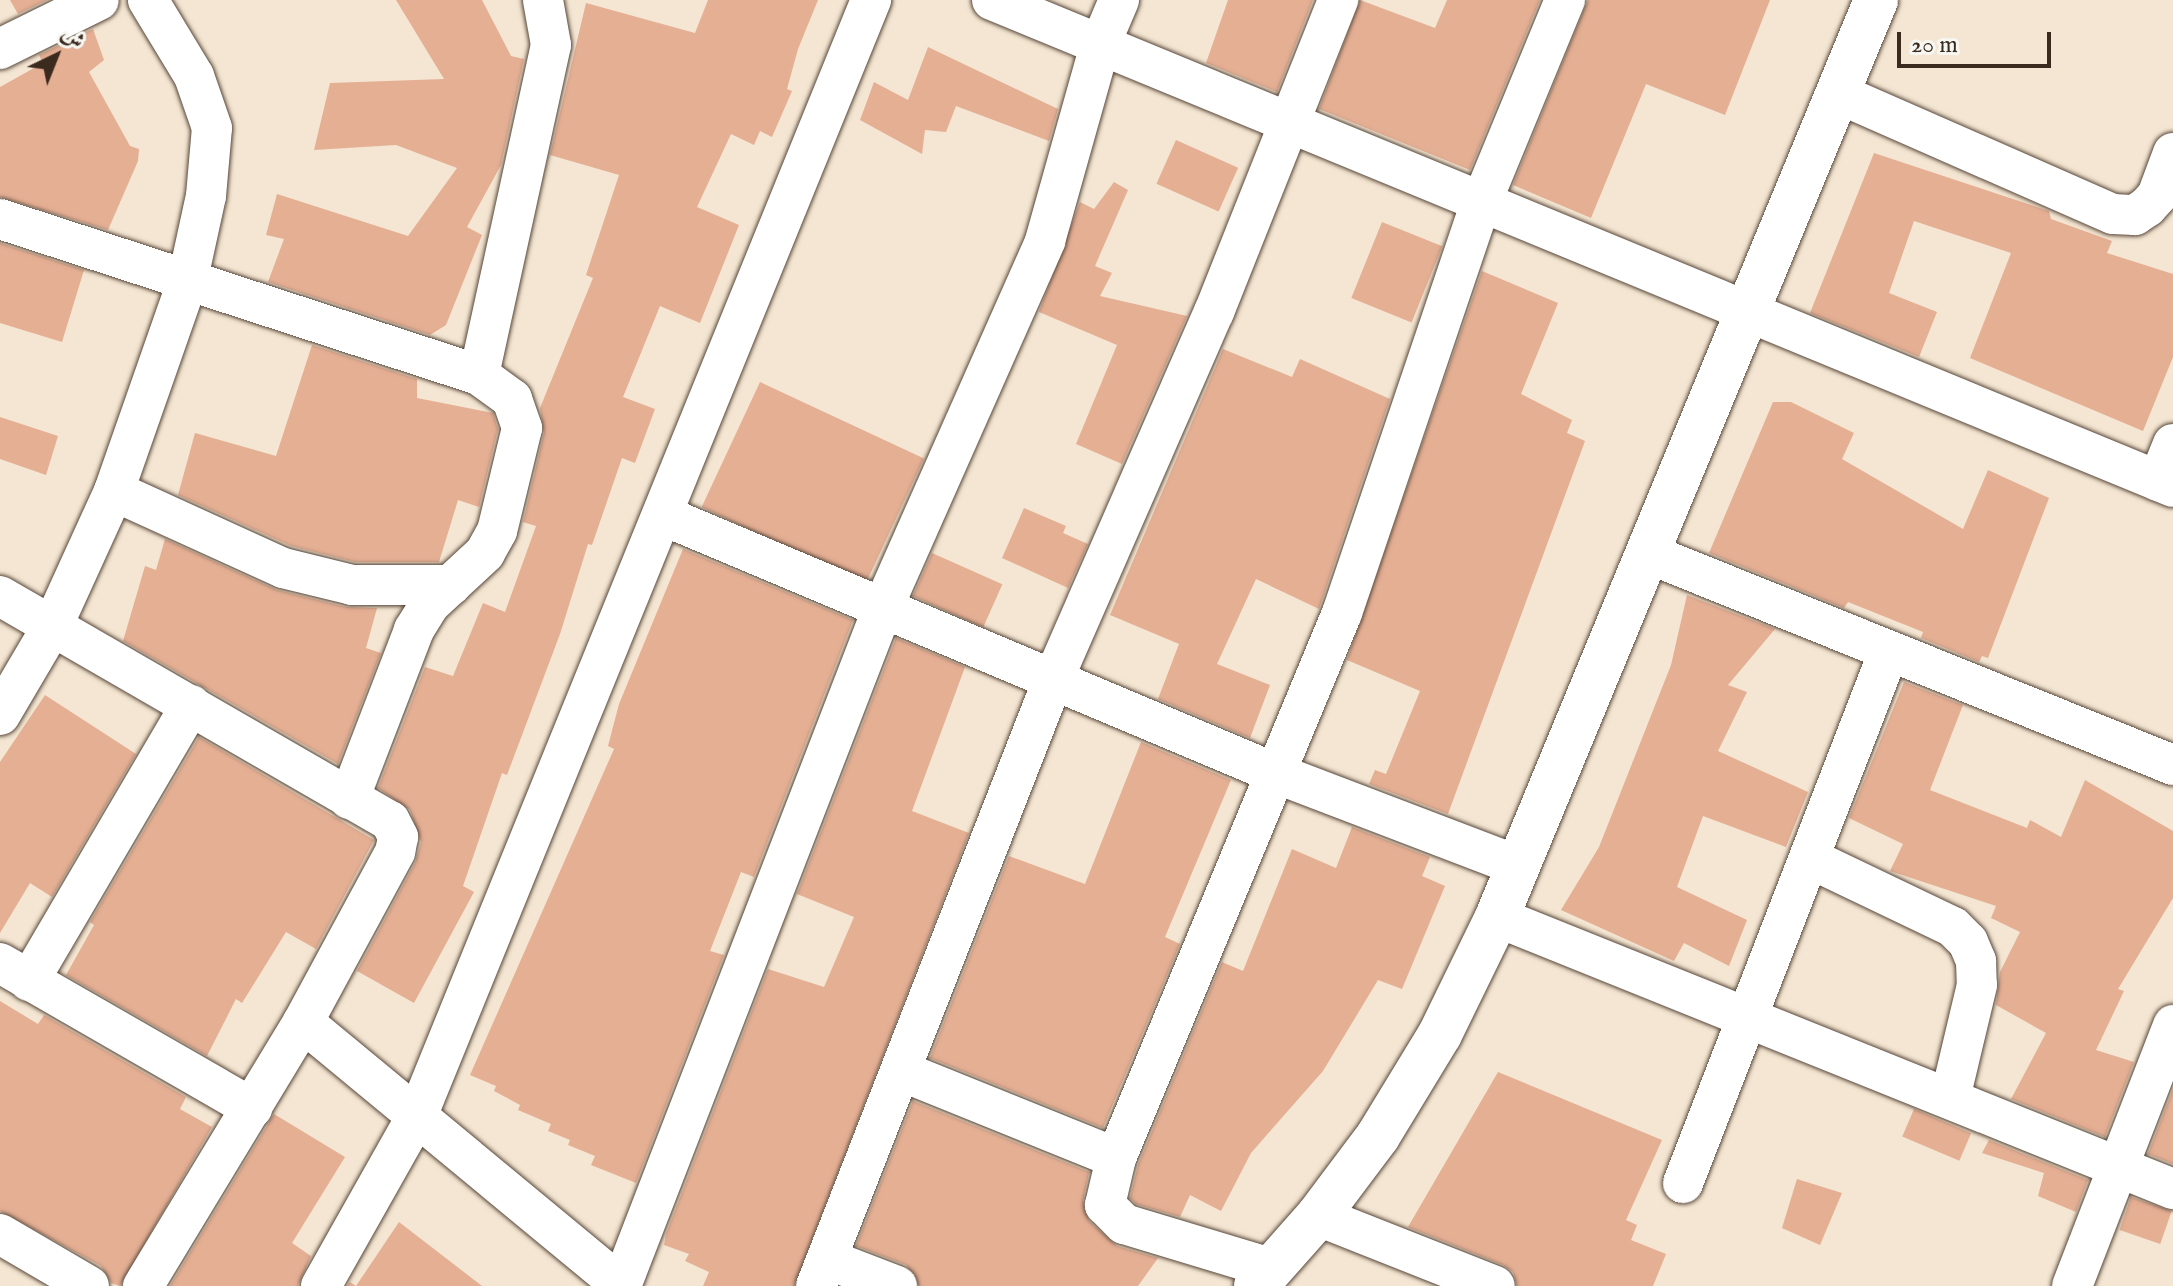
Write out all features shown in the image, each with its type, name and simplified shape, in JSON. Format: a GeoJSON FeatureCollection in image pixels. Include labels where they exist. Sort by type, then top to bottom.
{"type":"FeatureCollection","features":[{"type":"Feature","properties":{"kind":"street"},"geometry":{"type":"LineString","coordinates":[[0,49],[99,0]]}},
{"type":"Feature","properties":{"kind":"street"},"geometry":{"type":"LineString","coordinates":[[0,715],[53,625],[114,491],[187,283],[206,196],[212,128],[194,76],[148,0]]}},
{"type":"Feature","properties":{"kind":"street"},"geometry":{"type":"LineString","coordinates":[[479,375],[551,45],[543,0]]}},
{"type":"Feature","properties":{"kind":"street"},"geometry":{"type":"LineString","coordinates":[[321,1286],[418,1114],[871,0]]}},
{"type":"Feature","properties":{"kind":"street"},"geometry":{"type":"LineString","coordinates":[[992,0],[1288,122],[1480,206],[2166,484],[2173,444]]}},
{"type":"Feature","properties":{"kind":"street"},"geometry":{"type":"LineString","coordinates":[[303,1022],[418,1114],[621,1286],[884,605],[1045,241],[1100,45],[1119,0]]}},
{"type":"Feature","properties":{"kind":"street"},"geometry":{"type":"LineString","coordinates":[[897,1286],[822,1272],[1053,680],[1214,312],[1338,0]]}},
{"type":"Feature","properties":{"kind":"street"},"geometry":{"type":"LineString","coordinates":[[1565,0],[1480,206],[1388,487],[1275,773],[1116,1158],[1105,1205],[1110,1215],[1263,1277],[1318,1216],[1378,1136],[1440,1034],[1497,917],[1876,0]]}},
{"type":"Feature","properties":{"kind":"street"},"geometry":{"type":"LineString","coordinates":[[1837,93],[2113,214],[2135,215],[2147,207],[2157,196],[2173,153]]}},
{"type":"Feature","properties":{"kind":"street"},"geometry":{"type":"LineString","coordinates":[[0,219],[187,283],[479,375],[512,399],[522,428],[497,531],[485,553],[451,585],[414,630],[349,799]]}},
{"type":"Feature","properties":{"kind":"street"},"geometry":{"type":"LineString","coordinates":[[114,491],[283,568],[352,585],[451,585]]}},
{"type":"Feature","properties":{"kind":"street"},"geometry":{"type":"LineString","coordinates":[[662,515],[884,605],[1275,773],[1519,866]]}},
{"type":"Feature","properties":{"kind":"street"},"geometry":{"type":"LineString","coordinates":[[1647,553],[2173,765]]}},
{"type":"Feature","properties":{"kind":"street"},"geometry":{"type":"LineString","coordinates":[[0,596],[390,821],[398,837],[395,852],[303,1022],[143,1286]]}},
{"type":"Feature","properties":{"kind":"street"},"geometry":{"type":"LineString","coordinates":[[1683,1183],[1751,1017],[1889,651]]}},
{"type":"Feature","properties":{"kind":"street"},"geometry":{"type":"LineString","coordinates":[[191,705],[14,972],[252,1108]]}},
{"type":"Feature","properties":{"kind":"street"},"geometry":{"type":"LineString","coordinates":[[1811,859],[1953,927],[1968,942],[1977,985],[1950,1098]]}},
{"type":"Feature","properties":{"kind":"street"},"geometry":{"type":"LineString","coordinates":[[1497,917],[2173,1189]]}},
{"type":"Feature","properties":{"kind":"street"},"geometry":{"type":"LineString","coordinates":[[2072,1286],[2173,1025]]}},
{"type":"Feature","properties":{"kind":"street"},"geometry":{"type":"LineString","coordinates":[[901,1071],[1116,1158]]}},
{"type":"Feature","properties":{"kind":"street"},"geometry":{"type":"LineString","coordinates":[[1318,1216],[1495,1286]]}},
{"type":"Feature","properties":{"kind":"street"},"geometry":{"type":"LineString","coordinates":[[0,1234],[89,1286]]}},
{"type":"Feature","properties":{"kind":"building"},"geometry":{"type":"Polygon","coordinates":[[[10,0],[47,0],[18,14],[10,0]]]}},
{"type":"Feature","properties":{"kind":"building"},"geometry":{"type":"Polygon","coordinates":[[[396,0],[482,0],[511,56],[524,59],[501,165],[467,227],[482,235],[446,325],[430,335],[268,282],[284,239],[266,235],[277,194],[408,236],[457,168],[396,145],[314,150],[330,83],[444,79],[396,0]]]}},
{"type":"Feature","properties":{"kind":"building"},"geometry":{"type":"Polygon","coordinates":[[[708,0],[818,0],[798,49],[787,89],[792,91],[772,137],[760,131],[754,145],[731,134],[697,207],[739,225],[700,323],[660,306],[623,397],[655,409],[635,463],[622,458],[592,545],[588,544],[560,634],[507,775],[502,773],[463,886],[474,892],[414,1003],[357,971],[415,863],[421,842],[410,810],[378,788],[425,667],[453,676],[483,603],[505,612],[536,526],[523,522],[544,433],[540,408],[593,278],[586,275],[619,175],[550,155],[586,3],[695,33],[708,0]]]}},
{"type":"Feature","properties":{"kind":"building"},"geometry":{"type":"Polygon","coordinates":[[[1228,0],[1313,0],[1277,92],[1206,63],[1228,0]]]}},
{"type":"Feature","properties":{"kind":"building"},"geometry":{"type":"Polygon","coordinates":[[[1360,0],[1435,28],[1447,0],[1540,0],[1470,170],[1319,109],[1360,0]]]}},
{"type":"Feature","properties":{"kind":"building"},"geometry":{"type":"Polygon","coordinates":[[[1588,0],[1770,0],[1725,115],[1646,84],[1591,218],[1513,185],[1588,0]]]}},
{"type":"Feature","properties":{"kind":"building"},"geometry":{"type":"Polygon","coordinates":[[[93,29],[104,60],[89,72],[130,146],[139,149],[138,161],[108,230],[0,197],[0,87],[43,63],[39,55],[93,29]]]}},
{"type":"Feature","properties":{"kind":"building"},"geometry":{"type":"Polygon","coordinates":[[[928,47],[1058,109],[1049,141],[956,106],[946,132],[925,130],[922,154],[860,120],[874,82],[908,100],[928,47]]]}},
{"type":"Feature","properties":{"kind":"building"},"geometry":{"type":"Polygon","coordinates":[[[1176,140],[1238,168],[1219,212],[1156,184],[1176,140]]]}},
{"type":"Feature","properties":{"kind":"building"},"geometry":{"type":"Polygon","coordinates":[[[1874,153],[2049,211],[2051,219],[2112,241],[2107,253],[2173,274],[2173,357],[2143,431],[1970,358],[2011,253],[1914,221],[1889,293],[1937,312],[1919,357],[1810,313],[1874,153]]]}},
{"type":"Feature","properties":{"kind":"building"},"geometry":{"type":"Polygon","coordinates":[[[1114,182],[1128,190],[1095,266],[1112,273],[1100,296],[1187,316],[1122,464],[1076,444],[1117,345],[1039,312],[1080,202],[1094,209],[1114,182]]]}},
{"type":"Feature","properties":{"kind":"building"},"geometry":{"type":"Polygon","coordinates":[[[1382,222],[1442,246],[1412,322],[1351,298],[1382,222]]]}},
{"type":"Feature","properties":{"kind":"building"},"geometry":{"type":"Polygon","coordinates":[[[0,243],[84,270],[62,342],[0,323],[0,243]]]}},
{"type":"Feature","properties":{"kind":"building"},"geometry":{"type":"Polygon","coordinates":[[[1482,271],[1558,303],[1521,394],[1572,420],[1567,433],[1585,441],[1448,814],[1369,784],[1375,770],[1386,774],[1420,691],[1347,660],[1482,271]]]}},
{"type":"Feature","properties":{"kind":"building"},"geometry":{"type":"Polygon","coordinates":[[[312,345],[417,379],[417,398],[493,413],[498,429],[479,507],[458,500],[439,562],[355,562],[291,546],[178,495],[195,433],[276,456],[312,345]]]}},
{"type":"Feature","properties":{"kind":"building"},"geometry":{"type":"Polygon","coordinates":[[[1223,349],[1292,377],[1300,359],[1390,399],[1319,609],[1256,579],[1217,664],[1270,685],[1250,738],[1158,699],[1179,644],[1110,615],[1223,349]]]}},
{"type":"Feature","properties":{"kind":"building"},"geometry":{"type":"Polygon","coordinates":[[[760,382],[924,458],[866,584],[702,507],[760,382]]]}},
{"type":"Feature","properties":{"kind":"building"},"geometry":{"type":"Polygon","coordinates":[[[1773,402],[1791,402],[1854,433],[1842,459],[1963,529],[1988,470],[2049,498],[1988,658],[1982,656],[1979,662],[1921,638],[1923,632],[1848,602],[1844,608],[1709,553],[1773,402]]]}},
{"type":"Feature","properties":{"kind":"building"},"geometry":{"type":"Polygon","coordinates":[[[0,417],[58,436],[46,475],[0,459],[0,417]]]}},
{"type":"Feature","properties":{"kind":"building"},"geometry":{"type":"Polygon","coordinates":[[[1024,508],[1066,526],[1063,533],[1088,544],[1068,588],[1002,558],[1024,508]]]}},
{"type":"Feature","properties":{"kind":"building"},"geometry":{"type":"Polygon","coordinates":[[[165,539],[277,590],[346,607],[377,608],[366,648],[381,653],[338,764],[123,641],[145,566],[156,570],[165,539]]]}},
{"type":"Feature","properties":{"kind":"building"},"geometry":{"type":"Polygon","coordinates":[[[683,549],[853,620],[754,877],[741,872],[710,951],[724,955],[636,1183],[591,1165],[595,1156],[568,1145],[570,1140],[548,1131],[551,1124],[518,1110],[520,1105],[494,1091],[496,1086],[470,1075],[614,749],[608,746],[619,704],[683,549]]]}},
{"type":"Feature","properties":{"kind":"building"},"geometry":{"type":"Polygon","coordinates":[[[932,553],[1002,584],[983,627],[913,596],[932,553]]]}},
{"type":"Feature","properties":{"kind":"building"},"geometry":{"type":"Polygon","coordinates":[[[1687,595],[1775,629],[1728,685],[1747,692],[1718,751],[1808,792],[1786,847],[1703,816],[1677,887],[1747,920],[1729,966],[1684,943],[1674,961],[1561,910],[1599,847],[1671,665],[1687,595]]]}},
{"type":"Feature","properties":{"kind":"building"},"geometry":{"type":"Polygon","coordinates":[[[896,638],[965,667],[912,811],[969,833],[794,1286],[703,1286],[709,1272],[685,1261],[689,1254],[664,1245],[666,1234],[768,969],[824,987],[854,917],[797,894],[896,638]]]}},
{"type":"Feature","properties":{"kind":"building"},"geometry":{"type":"Polygon","coordinates":[[[1904,682],[1963,705],[1930,790],[2027,828],[2030,820],[2061,837],[2085,780],[2173,831],[2173,898],[2118,989],[2124,991],[2096,1050],[2134,1062],[2105,1137],[2011,1099],[2046,1033],[1996,1005],[2000,972],[2020,932],[1991,918],[1996,906],[1890,871],[1903,844],[1849,818],[1904,682]]]}},
{"type":"Feature","properties":{"kind":"building"},"geometry":{"type":"Polygon","coordinates":[[[45,695],[136,754],[52,897],[30,883],[0,933],[0,762],[45,695]]]}},
{"type":"Feature","properties":{"kind":"building"},"geometry":{"type":"Polygon","coordinates":[[[199,737],[374,840],[316,949],[286,932],[242,1003],[236,999],[207,1056],[66,975],[94,925],[90,922],[199,737]]]}},
{"type":"Feature","properties":{"kind":"building"},"geometry":{"type":"Polygon","coordinates":[[[1141,742],[1231,780],[1165,937],[1180,944],[1103,1128],[930,1058],[1009,856],[1085,884],[1141,742]]]}},
{"type":"Feature","properties":{"kind":"building"},"geometry":{"type":"Polygon","coordinates":[[[1352,827],[1430,857],[1422,876],[1445,886],[1402,989],[1378,980],[1323,1071],[1251,1153],[1221,1211],[1190,1195],[1180,1217],[1136,1204],[1130,1198],[1138,1165],[1222,962],[1243,971],[1292,849],[1336,868],[1352,827]]]}},
{"type":"Feature","properties":{"kind":"building"},"geometry":{"type":"Polygon","coordinates":[[[0,1001],[38,1024],[44,1015],[186,1097],[180,1109],[212,1127],[120,1286],[111,1283],[101,1266],[0,1211],[0,1001]]]}},
{"type":"Feature","properties":{"kind":"building"},"geometry":{"type":"Polygon","coordinates":[[[1498,1072],[1662,1140],[1626,1220],[1637,1225],[1631,1240],[1666,1254],[1653,1286],[1517,1286],[1513,1272],[1503,1265],[1408,1227],[1498,1072]]]}},
{"type":"Feature","properties":{"kind":"building"},"geometry":{"type":"Polygon","coordinates":[[[2173,1089],[2173,1164],[2148,1154],[2173,1089]]]}},
{"type":"Feature","properties":{"kind":"building"},"geometry":{"type":"Polygon","coordinates":[[[913,1101],[1089,1172],[1083,1201],[1089,1221],[1117,1246],[1158,1258],[1138,1286],[919,1286],[906,1265],[856,1246],[913,1101]]]}},
{"type":"Feature","properties":{"kind":"building"},"geometry":{"type":"Polygon","coordinates":[[[1914,1109],[1971,1133],[1959,1161],[1902,1137],[1914,1109]]]}},
{"type":"Feature","properties":{"kind":"building"},"geometry":{"type":"Polygon","coordinates":[[[274,1114],[345,1157],[292,1243],[311,1256],[298,1286],[170,1286],[274,1114]]]}},
{"type":"Feature","properties":{"kind":"building"},"geometry":{"type":"Polygon","coordinates":[[[1989,1140],[2088,1180],[2076,1212],[2038,1196],[2044,1173],[1982,1153],[1989,1140]]]}},
{"type":"Feature","properties":{"kind":"building"},"geometry":{"type":"Polygon","coordinates":[[[1797,1179],[1842,1193],[1820,1245],[1782,1228],[1797,1179]]]}},
{"type":"Feature","properties":{"kind":"building"},"geometry":{"type":"Polygon","coordinates":[[[2131,1197],[2172,1211],[2160,1244],[2120,1230],[2131,1197]]]}},
{"type":"Feature","properties":{"kind":"building"},"geometry":{"type":"Polygon","coordinates":[[[399,1222],[482,1286],[356,1286],[399,1222]]]}}]}
